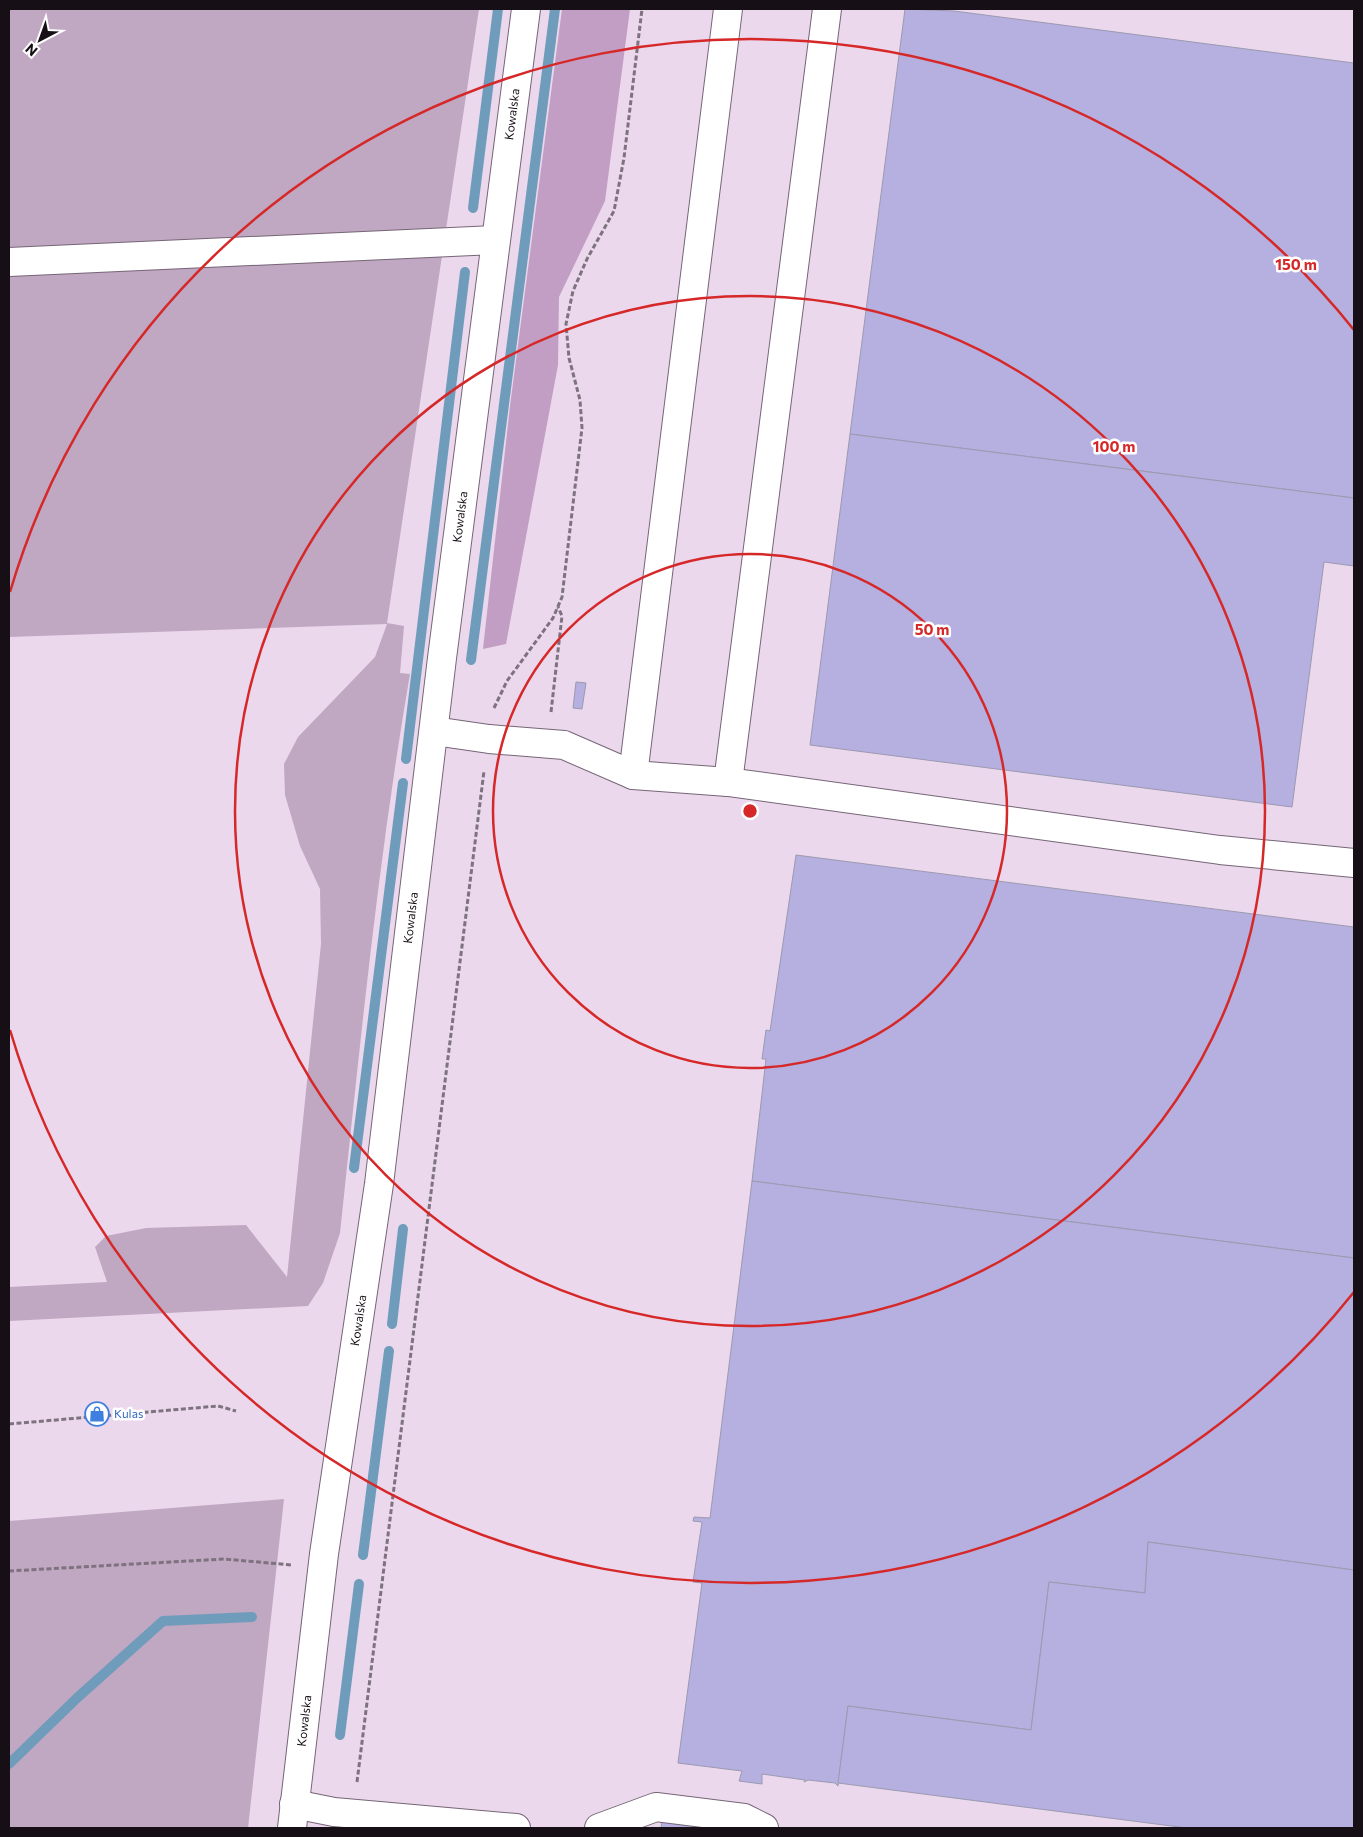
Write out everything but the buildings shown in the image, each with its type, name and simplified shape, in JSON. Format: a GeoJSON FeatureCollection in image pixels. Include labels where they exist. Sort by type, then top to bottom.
{"type":"FeatureCollection","features":[{"type":"Feature","properties":{"kind":"street","name":"Kowalska"},"geometry":{"type":"LineString","coordinates":[[293,1816],[322,1570],[379,1184],[495,240],[526,9]]}},
{"type":"Feature","properties":{"kind":"street"},"geometry":{"type":"LineString","coordinates":[[633,775],[728,9]]}},
{"type":"Feature","properties":{"kind":"street"},"geometry":{"type":"LineString","coordinates":[[728,782],[827,9]]}},
{"type":"Feature","properties":{"kind":"street"},"geometry":{"type":"LineString","coordinates":[[9,262],[495,240]]}},
{"type":"Feature","properties":{"kind":"street"},"geometry":{"type":"LineString","coordinates":[[434,731],[564,745],[633,775],[728,782],[1220,850],[1354,864]]}},
{"type":"Feature","properties":{"kind":"street"},"geometry":{"type":"LineString","coordinates":[[599,1828],[656,1807],[744,1818],[764,1828]]}},
{"type":"Feature","properties":{"kind":"street"},"geometry":{"type":"LineString","coordinates":[[293,1816],[334,1812],[494,1828],[516,1828]]}},
{"type":"Feature","properties":{"kind":"path"},"geometry":{"type":"LineString","coordinates":[[494,711],[507,681],[553,618],[562,597],[582,428],[580,400],[569,358],[566,324],[573,291],[587,259],[614,211],[624,158],[642,9]]}},
{"type":"Feature","properties":{"kind":"path"},"geometry":{"type":"LineString","coordinates":[[547,744],[560,643],[562,616],[558,607]]}},
{"type":"Feature","properties":{"kind":"path"},"geometry":{"type":"LineString","coordinates":[[357,1784],[484,767]]}},
{"type":"Feature","properties":{"kind":"path"},"geometry":{"type":"LineString","coordinates":[[9,1424],[218,1406],[236,1411]]}},
{"type":"Feature","properties":{"kind":"path"},"geometry":{"type":"LineString","coordinates":[[9,1571],[224,1560],[300,1566],[322,1570]]}},
{"type":"Feature","properties":{"kind":"shaded area"},"geometry":{"type":"Polygon","coordinates":[[[9,9],[479,9],[387,623],[404,626],[400,673],[410,674],[379,883],[340,1233],[323,1283],[308,1306],[9,1321],[9,1287],[107,1282],[95,1247],[106,1236],[146,1228],[246,1225],[287,1277],[321,944],[320,889],[300,846],[285,795],[284,764],[298,737],[375,657],[387,624],[9,637],[9,9]]]}},
{"type":"Feature","properties":{"kind":"shaded area"},"geometry":{"type":"Polygon","coordinates":[[[562,9],[630,9],[605,201],[559,297],[558,365],[506,644],[483,649],[510,406],[562,9]]]}},
{"type":"Feature","properties":{"kind":"shaded area"},"geometry":{"type":"Polygon","coordinates":[[[284,1499],[248,1828],[9,1828],[9,1521],[284,1499]]]}},
{"type":"Feature","properties":{"kind":"waterway"},"geometry":{"type":"LineString","coordinates":[[473,208],[498,9]]}},
{"type":"Feature","properties":{"kind":"waterway"},"geometry":{"type":"LineString","coordinates":[[471,660],[555,9]]}},
{"type":"Feature","properties":{"kind":"waterway"},"geometry":{"type":"LineString","coordinates":[[406,759],[465,272]]}},
{"type":"Feature","properties":{"kind":"waterway"},"geometry":{"type":"LineString","coordinates":[[354,1168],[403,783]]}},
{"type":"Feature","properties":{"kind":"waterway"},"geometry":{"type":"LineString","coordinates":[[392,1324],[403,1229]]}},
{"type":"Feature","properties":{"kind":"waterway"},"geometry":{"type":"LineString","coordinates":[[363,1555],[389,1351]]}},
{"type":"Feature","properties":{"kind":"waterway"},"geometry":{"type":"LineString","coordinates":[[340,1735],[359,1584]]}},
{"type":"Feature","properties":{"kind":"waterway"},"geometry":{"type":"LineString","coordinates":[[9,1764],[77,1698],[163,1621],[252,1617]]}},
{"type":"Feature","properties":{"kind":"place","name":"Kulas"},"geometry":{"type":"Point","coordinates":[97,1414]}}]}
